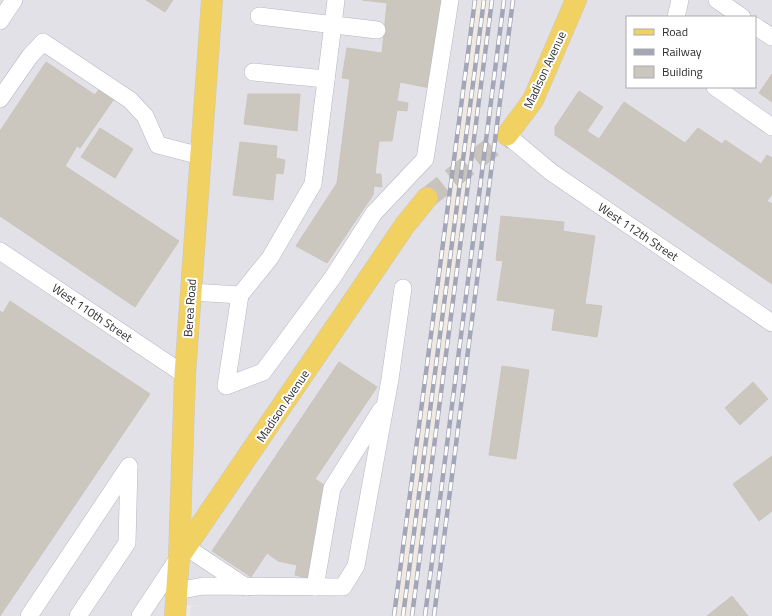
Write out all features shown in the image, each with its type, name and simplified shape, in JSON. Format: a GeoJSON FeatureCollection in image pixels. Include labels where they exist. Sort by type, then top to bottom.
{"type":"FeatureCollection","features":[{"type":"Feature","properties":{"kind":"main road","name":"Berea Road"},"geometry":{"type":"LineString","coordinates":[[175,616],[183,552],[185,375],[212,0]]}},
{"type":"Feature","properties":{"kind":"main road","name":"Madison Avenue"},"geometry":{"type":"LineString","coordinates":[[507,135],[534,100],[576,0]]}},
{"type":"Feature","properties":{"kind":"main road","name":"Madison Avenue"},"geometry":{"type":"LineString","coordinates":[[183,552],[405,225],[427,198]]}},
{"type":"Feature","properties":{"kind":"street"},"geometry":{"type":"LineString","coordinates":[[0,21],[14,0]]}},
{"type":"Feature","properties":{"kind":"street"},"geometry":{"type":"LineString","coordinates":[[336,0],[313,184],[270,258],[240,295],[226,386],[263,372],[333,277],[374,213],[426,159],[450,0]]}},
{"type":"Feature","properties":{"kind":"street"},"geometry":{"type":"LineString","coordinates":[[676,16],[680,0]]}},
{"type":"Feature","properties":{"kind":"street"},"geometry":{"type":"LineString","coordinates":[[717,0],[741,16]]}},
{"type":"Feature","properties":{"kind":"street"},"geometry":{"type":"LineString","coordinates":[[259,16],[377,30]]}},
{"type":"Feature","properties":{"kind":"street"},"geometry":{"type":"LineString","coordinates":[[756,27],[772,37]]}},
{"type":"Feature","properties":{"kind":"street"},"geometry":{"type":"LineString","coordinates":[[0,99],[30,56],[43,42],[130,100],[145,116],[158,145],[201,156]]}},
{"type":"Feature","properties":{"kind":"street"},"geometry":{"type":"LineString","coordinates":[[253,72],[326,79]]}},
{"type":"Feature","properties":{"kind":"street"},"geometry":{"type":"LineString","coordinates":[[716,88],[772,127]]}},
{"type":"Feature","properties":{"kind":"street","name":"West 112th Street"},"geometry":{"type":"LineString","coordinates":[[507,135],[551,172],[772,323]]}},
{"type":"Feature","properties":{"kind":"street","name":"West 110th Street"},"geometry":{"type":"LineString","coordinates":[[0,252],[185,375]]}},
{"type":"Feature","properties":{"kind":"street"},"geometry":{"type":"LineString","coordinates":[[177,591],[203,586],[246,588],[343,587],[356,566],[386,403],[403,288]]}},
{"type":"Feature","properties":{"kind":"street"},"geometry":{"type":"LineString","coordinates":[[191,292],[240,295]]}},
{"type":"Feature","properties":{"kind":"street"},"geometry":{"type":"LineString","coordinates":[[315,587],[332,488],[386,403]]}},
{"type":"Feature","properties":{"kind":"street"},"geometry":{"type":"LineString","coordinates":[[29,616],[130,466],[127,543],[78,616]]}},
{"type":"Feature","properties":{"kind":"street"},"geometry":{"type":"LineString","coordinates":[[183,552],[246,588]]}},
{"type":"Feature","properties":{"kind":"street","name":"Madison Avenue"},"geometry":{"type":"LineString","coordinates":[[140,616],[183,552]]}},
{"type":"Feature","properties":{"kind":"shaded area"},"geometry":{"type":"Polygon","coordinates":[[[0,0],[475,0],[394,616],[190,616],[191,606],[204,606],[176,604],[175,616],[0,616],[0,0]]]}},
{"type":"Feature","properties":{"kind":"shaded area"},"geometry":{"type":"Polygon","coordinates":[[[493,0],[772,0],[772,616],[412,616],[493,0]]]}},
{"type":"Feature","properties":{"kind":"building"},"geometry":{"type":"Polygon","coordinates":[[[146,0],[173,0],[165,12],[146,0]]]}},
{"type":"Feature","properties":{"kind":"building"},"geometry":{"type":"Polygon","coordinates":[[[362,0],[441,0],[430,88],[400,82],[397,101],[408,103],[407,111],[397,110],[392,141],[379,141],[375,174],[381,174],[382,187],[374,186],[373,195],[327,263],[296,246],[337,183],[350,79],[342,78],[347,48],[382,53],[387,3],[362,0]]]}},
{"type":"Feature","properties":{"kind":"building"},"geometry":{"type":"Polygon","coordinates":[[[46,62],[95,95],[101,86],[116,96],[80,148],[77,146],[65,166],[179,241],[135,307],[0,216],[0,131],[46,62]]]}},
{"type":"Feature","properties":{"kind":"building"},"geometry":{"type":"Polygon","coordinates":[[[772,74],[772,102],[759,93],[772,74]]]}},
{"type":"Feature","properties":{"kind":"building"},"geometry":{"type":"Polygon","coordinates":[[[579,91],[603,107],[587,131],[599,139],[624,102],[685,143],[698,128],[722,144],[725,140],[761,164],[767,155],[772,158],[772,194],[767,201],[772,204],[772,284],[555,135],[555,127],[579,91]]]}},
{"type":"Feature","properties":{"kind":"building"},"geometry":{"type":"Polygon","coordinates":[[[248,94],[300,94],[297,131],[244,124],[248,94]]]}},
{"type":"Feature","properties":{"kind":"building"},"geometry":{"type":"Polygon","coordinates":[[[100,128],[133,149],[115,178],[81,157],[100,128]]]}},
{"type":"Feature","properties":{"kind":"building"},"geometry":{"type":"Polygon","coordinates":[[[240,142],[277,146],[276,158],[285,160],[283,174],[276,173],[273,200],[233,195],[240,142]]]}},
{"type":"Feature","properties":{"kind":"building"},"geometry":{"type":"Polygon","coordinates":[[[501,216],[564,222],[563,231],[595,236],[585,304],[602,306],[597,337],[552,330],[555,309],[497,300],[503,261],[496,260],[501,216]]]}},
{"type":"Feature","properties":{"kind":"building"},"geometry":{"type":"Polygon","coordinates":[[[10,301],[150,394],[0,616],[0,311],[3,313],[10,301]]]}},
{"type":"Feature","properties":{"kind":"building"},"geometry":{"type":"Polygon","coordinates":[[[339,362],[377,387],[315,479],[330,489],[311,579],[295,575],[297,565],[278,561],[267,553],[251,577],[212,551],[339,362]]]}},
{"type":"Feature","properties":{"kind":"building"},"geometry":{"type":"Polygon","coordinates":[[[502,366],[529,370],[516,459],[489,455],[502,366]]]}},
{"type":"Feature","properties":{"kind":"building"},"geometry":{"type":"Polygon","coordinates":[[[753,382],[768,399],[740,425],[725,408],[753,382]]]}},
{"type":"Feature","properties":{"kind":"building"},"geometry":{"type":"Polygon","coordinates":[[[772,456],[772,511],[759,521],[733,484],[772,456]]]}},
{"type":"Feature","properties":{"kind":"building"},"geometry":{"type":"Polygon","coordinates":[[[732,596],[748,616],[707,616],[732,596]]]}},
{"type":"Feature","properties":{"kind":"tunnel"},"geometry":{"type":"LineString","coordinates":[[427,198],[507,135]]}},
{"type":"Feature","properties":{"kind":"railway"},"geometry":{"type":"LineString","coordinates":[[394,616],[475,0]]}},
{"type":"Feature","properties":{"kind":"railway"},"geometry":{"type":"LineString","coordinates":[[403,616],[484,0]]}},
{"type":"Feature","properties":{"kind":"railway"},"geometry":{"type":"LineString","coordinates":[[412,616],[492,0]]}},
{"type":"Feature","properties":{"kind":"railway"},"geometry":{"type":"LineString","coordinates":[[425,616],[504,0]]}},
{"type":"Feature","properties":{"kind":"railway"},"geometry":{"type":"LineString","coordinates":[[434,616],[513,0]]}}]}
